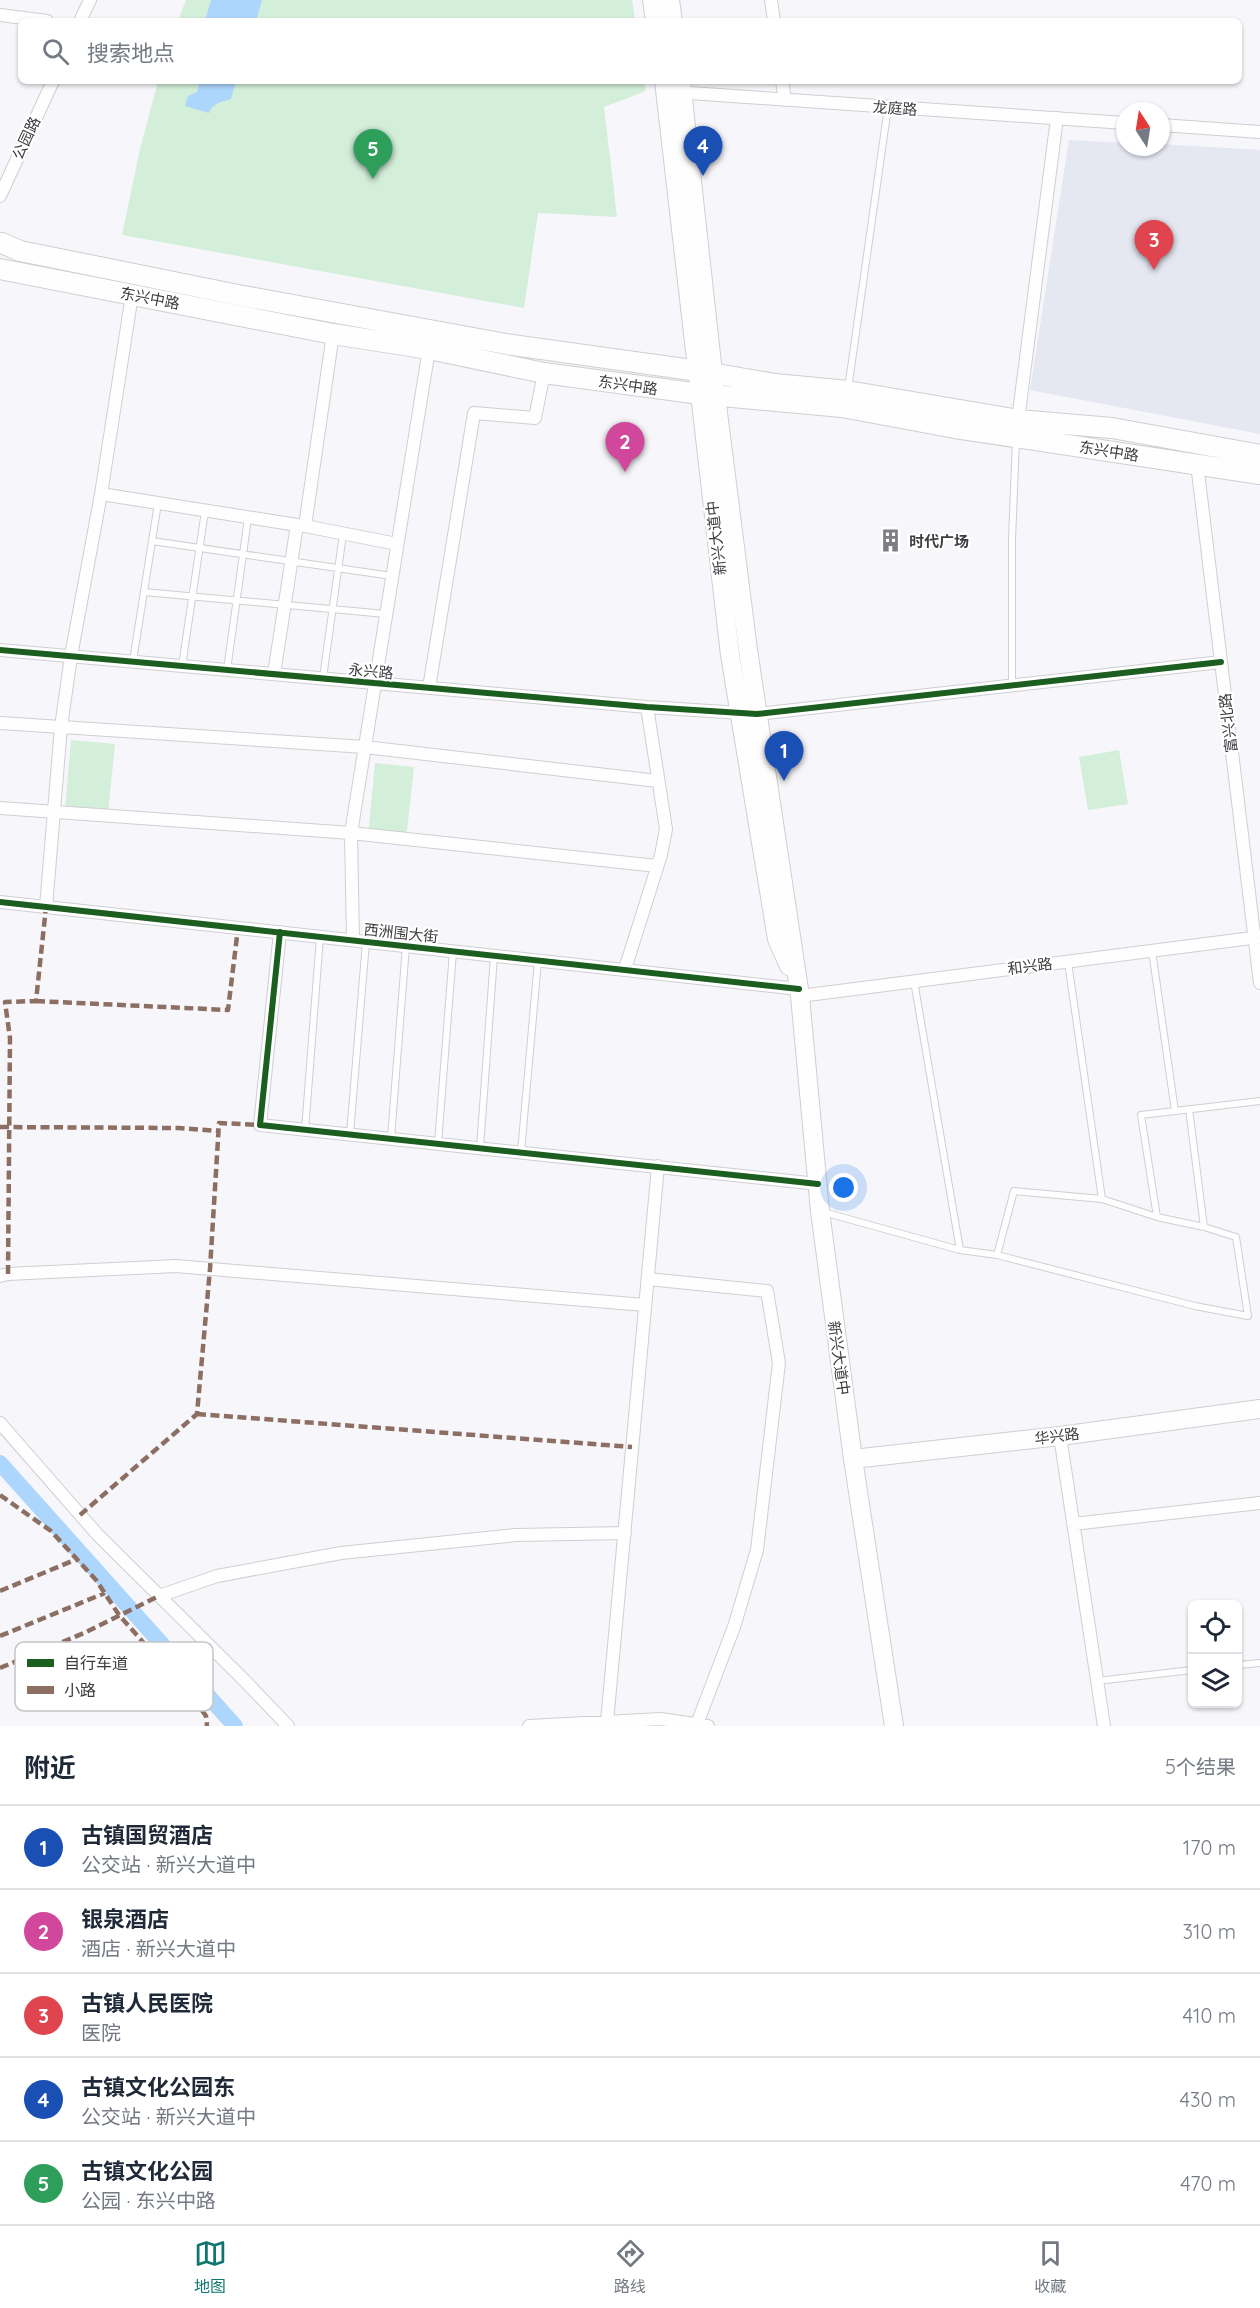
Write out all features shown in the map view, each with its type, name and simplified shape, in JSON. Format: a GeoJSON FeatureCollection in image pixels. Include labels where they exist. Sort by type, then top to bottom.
{"type":"FeatureCollection","features":[{"type":"Feature","properties":{"kind":"main road"},"geometry":{"type":"LineString","coordinates":[[652,0],[655,18]]}},
{"type":"Feature","properties":{"kind":"main road"},"geometry":{"type":"LineString","coordinates":[[670,0],[673,18]]}},
{"type":"Feature","properties":{"kind":"main road","name":"新兴大道中"},"geometry":{"type":"LineString","coordinates":[[673,87],[706,372],[730,655],[748,714],[777,939],[799,992],[820,1211],[853,1459],[894,1726]]}},
{"type":"Feature","properties":{"kind":"main road","name":"东兴中路"},"geometry":{"type":"LineString","coordinates":[[1,245],[20,251],[250,297],[495,342],[775,384],[848,391],[1017,428],[1197,464],[1260,474]]}},
{"type":"Feature","properties":{"kind":"main road","name":"东兴中路"},"geometry":{"type":"LineString","coordinates":[[0,268],[544,373],[708,395],[842,406],[955,428],[1112,428],[1260,455]]}},
{"type":"Feature","properties":{"kind":"main road","name":"华兴路"},"geometry":{"type":"LineString","coordinates":[[853,1459],[1059,1436],[1260,1409]]}},
{"type":"Feature","properties":{"kind":"street"},"geometry":{"type":"LineString","coordinates":[[81,18],[90,0]]}},
{"type":"Feature","properties":{"kind":"street"},"geometry":{"type":"LineString","coordinates":[[771,0],[774,18]]}},
{"type":"Feature","properties":{"kind":"street"},"geometry":{"type":"LineString","coordinates":[[0,15],[24,18]]}},
{"type":"Feature","properties":{"kind":"street","name":"公园路"},"geometry":{"type":"LineString","coordinates":[[0,196],[51,84]]}},
{"type":"Feature","properties":{"kind":"street"},"geometry":{"type":"LineString","coordinates":[[782,84],[785,100]]}},
{"type":"Feature","properties":{"kind":"street","name":"龙庭路"},"geometry":{"type":"LineString","coordinates":[[673,87],[785,100],[1116,122]]}},
{"type":"Feature","properties":{"kind":"street"},"geometry":{"type":"LineString","coordinates":[[1017,428],[1057,118]]}},
{"type":"Feature","properties":{"kind":"street"},"geometry":{"type":"LineString","coordinates":[[1170,126],[1260,132]]}},
{"type":"Feature","properties":{"kind":"street"},"geometry":{"type":"LineString","coordinates":[[46,907],[61,726],[70,656],[101,494],[132,294]]}},
{"type":"Feature","properties":{"kind":"street"},"geometry":{"type":"LineString","coordinates":[[274,674],[333,334]]}},
{"type":"Feature","properties":{"kind":"street"},"geometry":{"type":"LineString","coordinates":[[359,941],[351,833],[429,349]]}},
{"type":"Feature","properties":{"kind":"street"},"geometry":{"type":"LineString","coordinates":[[429,688],[474,412],[535,418],[544,373]]}},
{"type":"Feature","properties":{"kind":"street","name":"富兴北路"},"geometry":{"type":"LineString","coordinates":[[1197,464],[1257,938],[1260,983]]}},
{"type":"Feature","properties":{"kind":"street"},"geometry":{"type":"LineString","coordinates":[[101,494],[397,544]]}},
{"type":"Feature","properties":{"kind":"street","name":"永兴路"},"geometry":{"type":"LineString","coordinates":[[0,650],[748,714],[1012,687],[1221,662]]}},
{"type":"Feature","properties":{"kind":"street"},"geometry":{"type":"LineString","coordinates":[[626,969],[666,829],[647,707]]}},
{"type":"Feature","properties":{"kind":"street"},"geometry":{"type":"LineString","coordinates":[[0,723],[365,747],[658,781]]}},
{"type":"Feature","properties":{"kind":"street"},"geometry":{"type":"LineString","coordinates":[[0,808],[351,833],[657,866]]}},
{"type":"Feature","properties":{"kind":"street","name":"西洲围大街"},"geometry":{"type":"LineString","coordinates":[[0,902],[626,969],[799,992]]}},
{"type":"Feature","properties":{"kind":"street"},"geometry":{"type":"LineString","coordinates":[[280,933],[260,1125],[818,1184]]}},
{"type":"Feature","properties":{"kind":"street","name":"和兴路"},"geometry":{"type":"LineString","coordinates":[[799,992],[1257,938]]}},
{"type":"Feature","properties":{"kind":"street"},"geometry":{"type":"LineString","coordinates":[[607,1722],[658,1166]]}},
{"type":"Feature","properties":{"kind":"street"},"geometry":{"type":"LineString","coordinates":[[0,1276],[176,1266],[645,1305]]}},
{"type":"Feature","properties":{"kind":"street"},"geometry":{"type":"LineString","coordinates":[[529,1726],[661,1719],[703,1725],[757,1550],[779,1363],[767,1291],[648,1279]]}},
{"type":"Feature","properties":{"kind":"street"},"geometry":{"type":"LineString","coordinates":[[0,1423],[97,1534],[206,1642]]}},
{"type":"Feature","properties":{"kind":"street"},"geometry":{"type":"LineString","coordinates":[[1059,1436],[1104,1726]]}},
{"type":"Feature","properties":{"kind":"street"},"geometry":{"type":"LineString","coordinates":[[1073,1524],[1260,1503]]}},
{"type":"Feature","properties":{"kind":"street"},"geometry":{"type":"LineString","coordinates":[[159,1596],[217,1576],[341,1553],[516,1535],[624,1533]]}},
{"type":"Feature","properties":{"kind":"street"},"geometry":{"type":"LineString","coordinates":[[213,1649],[288,1726]]}},
{"type":"Feature","properties":{"kind":"lane"},"geometry":{"type":"LineString","coordinates":[[848,391],[888,107]]}},
{"type":"Feature","properties":{"kind":"lane"},"geometry":{"type":"LineString","coordinates":[[1012,687],[1012,540],[1017,428]]}},
{"type":"Feature","properties":{"kind":"lane"},"geometry":{"type":"LineString","coordinates":[[133,662],[158,503]]}},
{"type":"Feature","properties":{"kind":"lane"},"geometry":{"type":"LineString","coordinates":[[182,666],[205,511]]}},
{"type":"Feature","properties":{"kind":"lane"},"geometry":{"type":"LineString","coordinates":[[227,670],[248,518]]}},
{"type":"Feature","properties":{"kind":"lane"},"geometry":{"type":"LineString","coordinates":[[323,678],[343,534]]}},
{"type":"Feature","properties":{"kind":"lane"},"geometry":{"type":"LineString","coordinates":[[152,541],[392,576]]}},
{"type":"Feature","properties":{"kind":"lane"},"geometry":{"type":"LineString","coordinates":[[144,592],[386,614]]}},
{"type":"Feature","properties":{"kind":"lane"},"geometry":{"type":"LineString","coordinates":[[305,1130],[320,937]]}},
{"type":"Feature","properties":{"kind":"lane"},"geometry":{"type":"LineString","coordinates":[[350,1134],[359,941]]}},
{"type":"Feature","properties":{"kind":"lane"},"geometry":{"type":"LineString","coordinates":[[391,1138],[406,946]]}},
{"type":"Feature","properties":{"kind":"lane"},"geometry":{"type":"LineString","coordinates":[[438,1143],[453,951]]}},
{"type":"Feature","properties":{"kind":"lane"},"geometry":{"type":"LineString","coordinates":[[1152,951],[1175,1111]]}},
{"type":"Feature","properties":{"kind":"lane"},"geometry":{"type":"LineString","coordinates":[[480,1148],[494,955]]}},
{"type":"Feature","properties":{"kind":"lane"},"geometry":{"type":"LineString","coordinates":[[521,1152],[538,960]]}},
{"type":"Feature","properties":{"kind":"lane"},"geometry":{"type":"LineString","coordinates":[[1068,962],[1102,1199]]}},
{"type":"Feature","properties":{"kind":"lane"},"geometry":{"type":"LineString","coordinates":[[914,980],[960,1250]]}},
{"type":"Feature","properties":{"kind":"lane"},"geometry":{"type":"LineString","coordinates":[[1157,1217],[1141,1115],[1260,1101]]}},
{"type":"Feature","properties":{"kind":"lane"},"geometry":{"type":"LineString","coordinates":[[1189,1109],[1204,1227]]}},
{"type":"Feature","properties":{"kind":"lane"},"geometry":{"type":"LineString","coordinates":[[820,1211],[960,1250],[997,1255],[1195,1306],[1248,1316],[1236,1237],[1204,1227],[1157,1217],[1102,1199],[1014,1191],[997,1255]]}},
{"type":"Feature","properties":{"kind":"lane"},"geometry":{"type":"LineString","coordinates":[[1242,1665],[1260,1663]]}},
{"type":"Feature","properties":{"kind":"lane"},"geometry":{"type":"LineString","coordinates":[[1097,1681],[1188,1670]]}},
{"type":"Feature","properties":{"kind":"shaded area"},"geometry":{"type":"Polygon","coordinates":[[[1069,140],[1116,143],[1116,156],[1170,156],[1170,145],[1260,150],[1260,434],[1030,390],[1069,140]]]}},
{"type":"Feature","properties":{"kind":"green space"},"geometry":{"type":"Polygon","coordinates":[[[186,0],[632,0],[635,18],[179,18],[186,0]]]}},
{"type":"Feature","properties":{"kind":"green space"},"geometry":{"type":"Polygon","coordinates":[[[157,84],[645,84],[646,91],[604,107],[617,217],[538,213],[524,308],[122,235],[140,149],[157,84]]]}},
{"type":"Feature","properties":{"kind":"green space"},"geometry":{"type":"Polygon","coordinates":[[[71,740],[115,744],[108,813],[65,809],[71,740]]]}},
{"type":"Feature","properties":{"kind":"green space"},"geometry":{"type":"Polygon","coordinates":[[[1119,750],[1128,804],[1088,810],[1079,757],[1119,750]]]}},
{"type":"Feature","properties":{"kind":"green space"},"geometry":{"type":"Polygon","coordinates":[[[375,763],[414,767],[406,839],[368,836],[375,763]]]}},
{"type":"Feature","properties":{"kind":"water"},"geometry":{"type":"Polygon","coordinates":[[[211,0],[262,0],[257,18],[206,18],[211,0]]]}},
{"type":"Feature","properties":{"kind":"water"},"geometry":{"type":"Polygon","coordinates":[[[199,84],[235,84],[231,99],[215,105],[209,113],[185,106],[188,96],[197,92],[199,84]]]}},
{"type":"Feature","properties":{"kind":"waterway"},"geometry":{"type":"LineString","coordinates":[[0,1463],[160,1642]]}},
{"type":"Feature","properties":{"kind":"waterway"},"geometry":{"type":"LineString","coordinates":[[213,1701],[235,1726]]}},
{"type":"Feature","properties":{"kind":"marked path"},"geometry":{"type":"LineString","coordinates":[[8,1274],[10,1038],[5,1002],[36,1001],[46,907]]}},
{"type":"Feature","properties":{"kind":"marked path"},"geometry":{"type":"LineString","coordinates":[[36,1001],[228,1010],[238,928]]}},
{"type":"Feature","properties":{"kind":"marked path"},"geometry":{"type":"LineString","coordinates":[[80,1515],[197,1414],[210,1269],[219,1123],[260,1125]]}},
{"type":"Feature","properties":{"kind":"marked path"},"geometry":{"type":"LineString","coordinates":[[0,1127],[179,1128],[219,1131]]}},
{"type":"Feature","properties":{"kind":"marked path"},"geometry":{"type":"LineString","coordinates":[[197,1414],[632,1447]]}},
{"type":"Feature","properties":{"kind":"marked path"},"geometry":{"type":"LineString","coordinates":[[0,1495],[51,1531],[96,1580],[119,1615],[143,1642]]}},
{"type":"Feature","properties":{"kind":"marked path"},"geometry":{"type":"LineString","coordinates":[[0,1591],[77,1559]]}},
{"type":"Feature","properties":{"kind":"marked path"},"geometry":{"type":"LineString","coordinates":[[0,1636],[105,1593]]}},
{"type":"Feature","properties":{"kind":"marked path"},"geometry":{"type":"LineString","coordinates":[[62,1642],[159,1596]]}},
{"type":"Feature","properties":{"kind":"marked path"},"geometry":{"type":"LineString","coordinates":[[0,1668],[15,1662]]}},
{"type":"Feature","properties":{"kind":"marked path"},"geometry":{"type":"LineString","coordinates":[[202,1711],[206,1716],[207,1726]]}},
{"type":"Feature","properties":{"kind":"cycle path"},"geometry":{"type":"LineString","coordinates":[[0,650],[647,707],[757,714],[1221,662]]}},
{"type":"Feature","properties":{"kind":"cycle path"},"geometry":{"type":"LineString","coordinates":[[0,902],[799,989]]}},
{"type":"Feature","properties":{"kind":"cycle path"},"geometry":{"type":"LineString","coordinates":[[280,932],[260,1125],[818,1184]]}},
{"type":"Feature","properties":{"kind":"place","name":"古镇文化公园东"},"geometry":{"type":"Point","coordinates":[703,176]}},
{"type":"Feature","properties":{"kind":"place","name":"古镇文化公园"},"geometry":{"type":"Point","coordinates":[373,179]}},
{"type":"Feature","properties":{"kind":"place","name":"古镇人民医院"},"geometry":{"type":"Point","coordinates":[1154,270]}},
{"type":"Feature","properties":{"kind":"place","name":"银泉酒店"},"geometry":{"type":"Point","coordinates":[625,472]}},
{"type":"Feature","properties":{"kind":"place","name":"时代广场"},"geometry":{"type":"Point","coordinates":[891,541]}},
{"type":"Feature","properties":{"kind":"place","name":"古镇国贸酒店"},"geometry":{"type":"Point","coordinates":[784,781]}}]}
